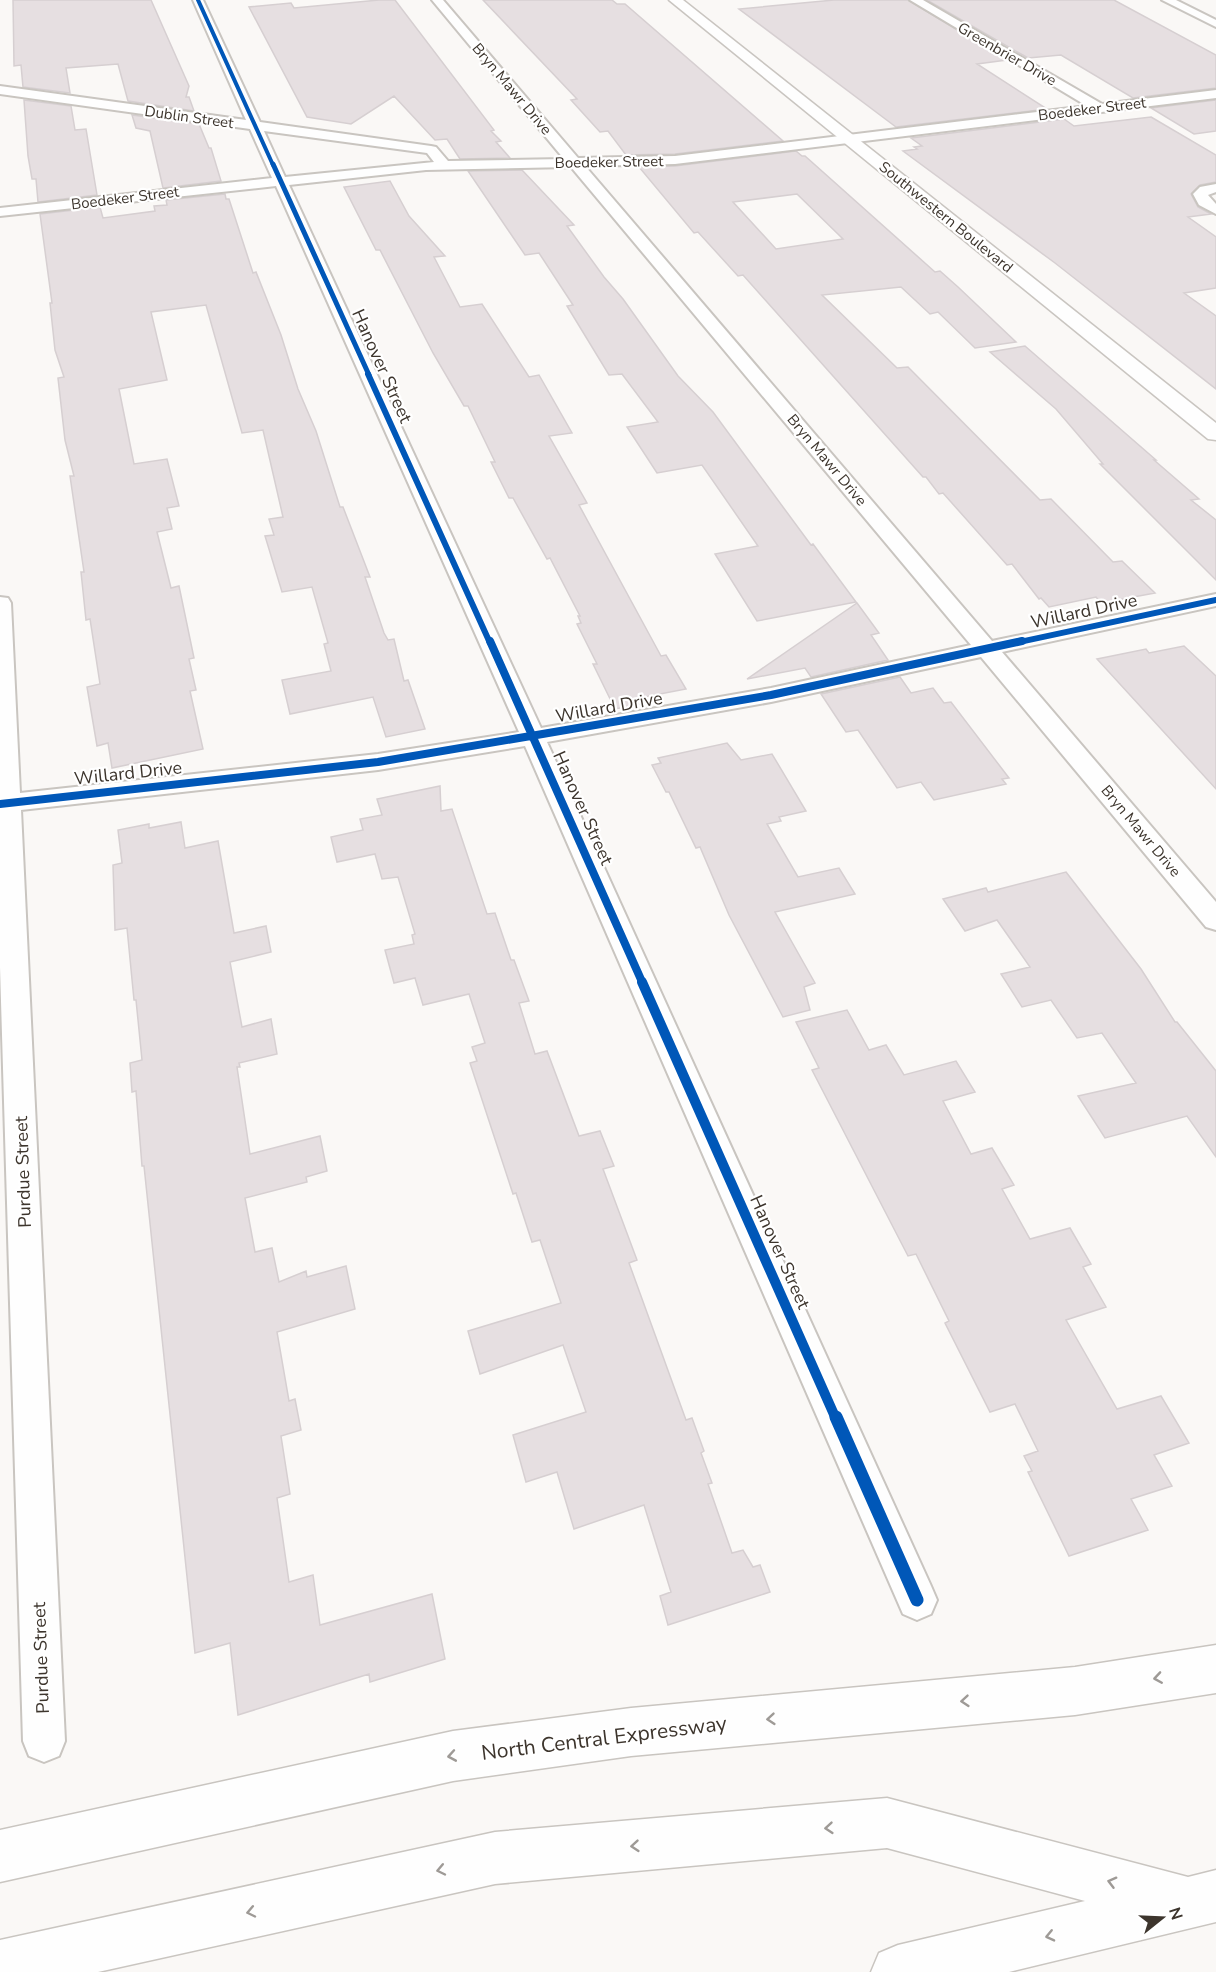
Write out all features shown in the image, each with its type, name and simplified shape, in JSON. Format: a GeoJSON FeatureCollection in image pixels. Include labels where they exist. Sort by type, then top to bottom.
{"type":"FeatureCollection","features":[{"type":"Feature","properties":{"kind":"main road","name":"Southwestern Boulevard"},"geometry":{"type":"LineString","coordinates":[[675,0],[1212,427]]}},
{"type":"Feature","properties":{"kind":"main road","name":"North Central Expressway"},"geometry":{"type":"LineString","coordinates":[[0,1856],[453,1755],[631,1732],[1075,1691],[1216,1669]]}},
{"type":"Feature","properties":{"kind":"main road"},"geometry":{"type":"LineString","coordinates":[[0,1967],[495,1858],[887,1823],[1202,1899]]}},
{"type":"Feature","properties":{"kind":"main road"},"geometry":{"type":"LineString","coordinates":[[898,1972],[1202,1899]]}},
{"type":"Feature","properties":{"kind":"street","name":"Hanover Street"},"geometry":{"type":"LineString","coordinates":[[198,0],[533,737],[917,1600]]}},
{"type":"Feature","properties":{"kind":"street","name":"Bryn Mawr Drive"},"geometry":{"type":"LineString","coordinates":[[437,0],[1216,920]]}},
{"type":"Feature","properties":{"kind":"street","name":"Greenbrier Drive"},"geometry":{"type":"LineString","coordinates":[[915,0],[1099,108]]}},
{"type":"Feature","properties":{"kind":"street"},"geometry":{"type":"LineString","coordinates":[[1167,0],[1216,24]]}},
{"type":"Feature","properties":{"kind":"street","name":"Dublin Street"},"geometry":{"type":"LineString","coordinates":[[0,90],[431,150],[444,165]]}},
{"type":"Feature","properties":{"kind":"street","name":"Boedeker Street"},"geometry":{"type":"LineString","coordinates":[[0,213],[280,180],[444,165],[675,160],[1216,94]]}},
{"type":"Feature","properties":{"kind":"street"},"geometry":{"type":"LineString","coordinates":[[1216,189],[1205,190],[1200,194],[1204,202],[1216,210]]}},
{"type":"Feature","properties":{"kind":"street","name":"Willard Drive"},"geometry":{"type":"LineString","coordinates":[[4,803],[367,763],[533,737],[771,695],[1216,600]]}},
{"type":"Feature","properties":{"kind":"street","name":"Purdue Street"},"geometry":{"type":"LineString","coordinates":[[0,603],[4,803],[44,1741]]}},
{"type":"Feature","properties":{"kind":"building"},"geometry":{"type":"Polygon","coordinates":[[[13,0],[151,0],[189,86],[186,97],[189,97],[194,111],[128,101],[118,64],[66,68],[70,93],[23,87],[21,65],[14,66],[13,0]]]}},
{"type":"Feature","properties":{"kind":"building"},"geometry":{"type":"Polygon","coordinates":[[[395,0],[494,130],[491,131],[501,141],[496,142],[510,158],[460,159],[447,139],[435,140],[394,96],[351,124],[307,117],[249,7],[291,3],[294,8],[395,0]]]}},
{"type":"Feature","properties":{"kind":"building"},"geometry":{"type":"Polygon","coordinates":[[[483,0],[612,0],[617,4],[625,4],[783,141],[675,154],[626,155],[608,131],[600,132],[571,100],[577,99],[483,0]]]}},
{"type":"Feature","properties":{"kind":"building"},"geometry":{"type":"Polygon","coordinates":[[[834,0],[908,0],[1007,60],[977,64],[1047,109],[896,127],[739,9],[834,0]]]}},
{"type":"Feature","properties":{"kind":"building"},"geometry":{"type":"Polygon","coordinates":[[[927,0],[1114,0],[1216,55],[1216,88],[1133,98],[1061,55],[1028,58],[927,0]]]}},
{"type":"Feature","properties":{"kind":"building"},"geometry":{"type":"Polygon","coordinates":[[[24,100],[71,106],[75,130],[86,129],[97,195],[38,202],[36,179],[32,179],[28,156],[24,100]]]}},
{"type":"Feature","properties":{"kind":"building"},"geometry":{"type":"Polygon","coordinates":[[[1216,100],[1216,131],[1194,134],[1151,108],[1216,100]]]}},
{"type":"Feature","properties":{"kind":"building"},"geometry":{"type":"Polygon","coordinates":[[[132,115],[199,124],[211,148],[221,181],[163,188],[150,131],[136,128],[132,115]]]}},
{"type":"Feature","properties":{"kind":"building"},"geometry":{"type":"Polygon","coordinates":[[[1151,117],[1216,155],[1216,182],[1200,185],[1191,194],[1198,207],[1211,214],[1188,217],[1216,237],[1216,288],[1184,293],[1216,316],[1216,389],[1055,263],[903,151],[922,146],[911,138],[1064,119],[1074,126],[1151,117]]]}},
{"type":"Feature","properties":{"kind":"building"},"geometry":{"type":"Polygon","coordinates":[[[796,151],[805,156],[935,272],[940,271],[958,287],[1016,342],[975,348],[938,312],[930,314],[901,287],[822,295],[897,368],[908,367],[1040,500],[1051,499],[1113,562],[1122,561],[1155,593],[1101,603],[1096,597],[1049,607],[1041,598],[1039,599],[1012,564],[1007,565],[943,493],[939,494],[926,477],[923,477],[743,275],[738,276],[698,232],[694,233],[639,167],[675,166],[796,151]],[[797,194],[733,202],[776,249],[843,239],[797,194]]]}},
{"type":"Feature","properties":{"kind":"building"},"geometry":{"type":"Polygon","coordinates":[[[522,170],[574,225],[567,226],[678,376],[713,412],[856,602],[757,621],[715,554],[758,546],[702,465],[657,473],[627,427],[658,422],[622,374],[609,375],[567,306],[573,305],[539,253],[525,255],[468,171],[522,170]]]}},
{"type":"Feature","properties":{"kind":"building"},"geometry":{"type":"Polygon","coordinates":[[[390,181],[409,216],[445,256],[434,257],[460,307],[482,304],[529,377],[539,375],[572,433],[549,436],[587,503],[579,505],[661,656],[666,655],[686,689],[644,697],[646,703],[615,709],[593,664],[597,664],[577,624],[581,623],[578,616],[580,616],[550,558],[547,559],[513,498],[509,498],[491,462],[495,462],[468,406],[464,406],[433,353],[380,250],[376,250],[344,187],[390,181]]]}},
{"type":"Feature","properties":{"kind":"building"},"geometry":{"type":"Polygon","coordinates":[[[225,194],[226,199],[229,199],[253,273],[256,272],[281,335],[298,389],[316,431],[340,507],[343,507],[370,577],[365,577],[384,633],[388,640],[394,639],[404,681],[408,680],[425,729],[386,737],[373,697],[290,714],[282,680],[331,671],[324,644],[328,643],[312,587],[282,592],[265,536],[274,535],[269,519],[283,517],[263,430],[242,433],[206,305],[151,312],[167,380],[119,389],[134,464],[167,459],[179,506],[167,508],[172,529],[157,532],[171,588],[179,586],[194,658],[189,659],[196,690],[190,691],[203,749],[112,768],[108,743],[97,746],[87,687],[100,684],[90,619],[86,620],[81,572],[84,572],[70,476],[74,476],[65,440],[58,378],[64,377],[55,350],[50,303],[52,303],[40,214],[100,207],[103,218],[155,211],[154,206],[167,205],[166,200],[225,194]]]}},
{"type":"Feature","properties":{"kind":"building"},"geometry":{"type":"Polygon","coordinates":[[[1025,346],[1199,499],[1191,500],[1216,520],[1216,580],[1100,464],[1103,464],[1056,409],[990,352],[1025,346]]]}},
{"type":"Feature","properties":{"kind":"building"},"geometry":{"type":"Polygon","coordinates":[[[857,603],[879,633],[871,635],[888,660],[811,677],[805,668],[747,679],[857,603]]]}},
{"type":"Feature","properties":{"kind":"building"},"geometry":{"type":"Polygon","coordinates":[[[1184,646],[1216,676],[1216,789],[1097,659],[1146,649],[1149,653],[1184,646]]]}},
{"type":"Feature","properties":{"kind":"building"},"geometry":{"type":"Polygon","coordinates":[[[900,677],[911,693],[933,688],[944,703],[951,702],[1009,778],[1002,779],[1006,784],[934,800],[921,782],[897,788],[858,730],[846,732],[821,694],[900,677]]]}},
{"type":"Feature","properties":{"kind":"building"},"geometry":{"type":"Polygon","coordinates":[[[727,743],[741,760],[772,754],[806,811],[779,817],[781,821],[767,824],[798,877],[839,868],[855,894],[775,912],[815,983],[804,987],[810,1010],[783,1017],[729,915],[700,847],[696,848],[669,792],[666,792],[652,765],[661,763],[658,758],[727,743]]]}},
{"type":"Feature","properties":{"kind":"building"},"geometry":{"type":"Polygon","coordinates":[[[440,786],[441,811],[452,809],[487,914],[495,913],[511,960],[514,960],[529,1001],[519,1003],[535,1054],[547,1051],[579,1136],[600,1131],[614,1166],[603,1169],[637,1260],[629,1263],[686,1420],[692,1418],[704,1451],[701,1453],[712,1483],[708,1484],[732,1553],[743,1550],[753,1567],[760,1565],[770,1592],[668,1625],[660,1596],[671,1592],[644,1505],[574,1529],[557,1472],[526,1482],[513,1435],[586,1412],[563,1345],[480,1374],[468,1331],[561,1303],[540,1240],[532,1242],[516,1193],[513,1194],[470,1063],[477,1061],[472,1047],[485,1043],[469,994],[423,1005],[415,978],[394,983],[385,950],[414,944],[412,935],[415,934],[398,877],[382,879],[375,854],[337,862],[331,837],[363,830],[360,819],[382,815],[377,799],[440,786]]]}},
{"type":"Feature","properties":{"kind":"building"},"geometry":{"type":"Polygon","coordinates":[[[181,822],[185,848],[218,841],[234,933],[266,926],[271,952],[230,962],[242,1027],[271,1019],[277,1054],[239,1063],[240,1067],[237,1067],[250,1154],[320,1136],[327,1171],[306,1177],[307,1182],[245,1198],[255,1252],[272,1248],[279,1282],[306,1271],[307,1277],[346,1266],[355,1309],[277,1332],[289,1401],[295,1399],[301,1430],[281,1436],[290,1494],[277,1498],[289,1582],[313,1575],[320,1625],[432,1594],[445,1659],[370,1682],[369,1674],[238,1715],[230,1643],[195,1653],[144,1166],[142,1166],[136,1091],[132,1092],[130,1063],[142,1060],[136,1000],[134,1000],[127,928],[115,930],[113,865],[122,863],[118,830],[149,824],[149,828],[181,822]]]}},
{"type":"Feature","properties":{"kind":"building"},"geometry":{"type":"Polygon","coordinates":[[[1066,872],[1141,969],[1175,1022],[1216,1071],[1216,1157],[1187,1116],[1105,1138],[1078,1096],[1136,1083],[1102,1033],[1077,1038],[1051,1000],[1022,1007],[1001,974],[1030,967],[997,920],[965,931],[943,899],[986,888],[988,892],[1066,872]]]}},
{"type":"Feature","properties":{"kind":"building"},"geometry":{"type":"Polygon","coordinates":[[[847,1010],[869,1050],[886,1045],[904,1075],[956,1061],[975,1092],[943,1101],[971,1154],[992,1148],[1014,1185],[1002,1189],[1030,1239],[1070,1228],[1091,1264],[1083,1267],[1106,1307],[1066,1320],[1117,1409],[1161,1396],[1189,1443],[1154,1455],[1172,1486],[1131,1499],[1148,1530],[1069,1556],[1028,1472],[1032,1471],[1024,1456],[1038,1451],[1015,1404],[990,1412],[945,1323],[949,1321],[916,1254],[908,1256],[812,1070],[819,1068],[796,1022],[847,1010]]]}},
{"type":"Feature","properties":{"kind":"cycle path"},"geometry":{"type":"LineString","coordinates":[[198,0],[533,737],[917,1600]]}},
{"type":"Feature","properties":{"kind":"cycle path"},"geometry":{"type":"LineString","coordinates":[[0,804],[378,762],[533,737],[771,695],[1216,600]]}}]}
